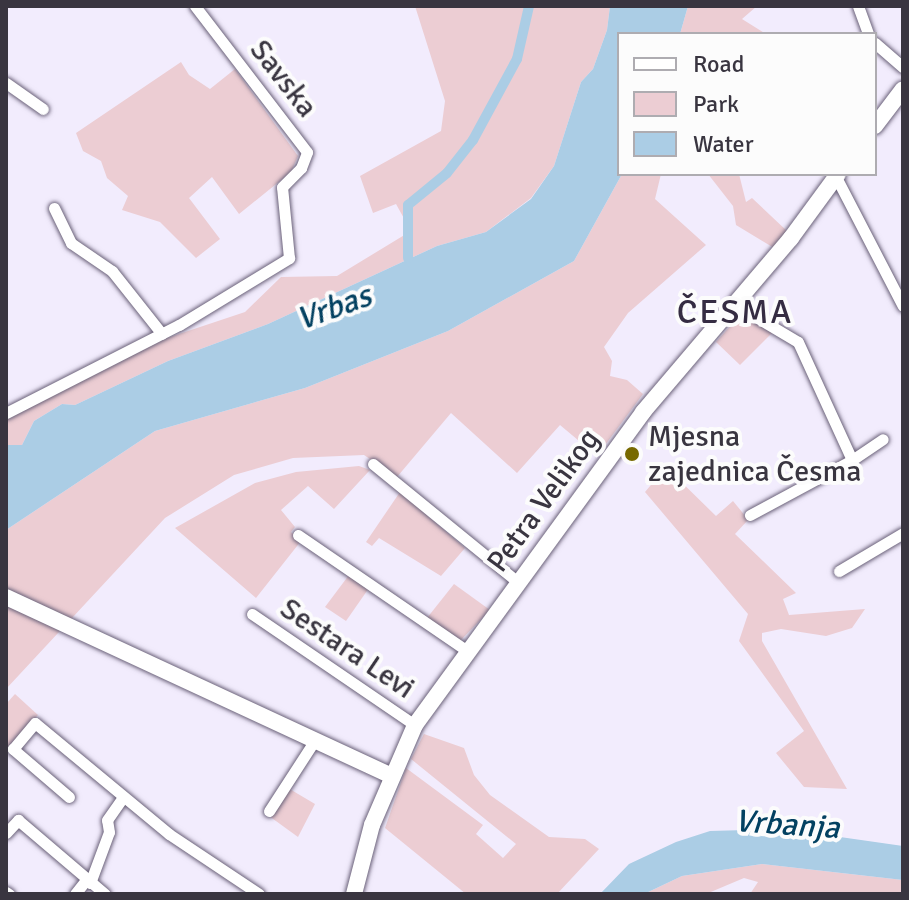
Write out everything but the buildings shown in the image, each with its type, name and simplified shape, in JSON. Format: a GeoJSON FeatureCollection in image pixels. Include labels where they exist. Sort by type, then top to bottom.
{"type":"FeatureCollection","features":[{"type":"Feature","properties":{"kind":"street","name":"Savska"},"geometry":{"type":"LineString","coordinates":[[162,334],[234,294],[289,258],[282,187],[301,168],[307,152],[195,6]]}},
{"type":"Feature","properties":{"kind":"street"},"geometry":{"type":"LineString","coordinates":[[858,6],[867,32]]}},
{"type":"Feature","properties":{"kind":"street"},"geometry":{"type":"LineString","coordinates":[[877,45],[903,67]]}},
{"type":"Feature","properties":{"kind":"street"},"geometry":{"type":"LineString","coordinates":[[6,83],[43,109]]}},
{"type":"Feature","properties":{"kind":"street"},"geometry":{"type":"LineString","coordinates":[[877,123],[903,89]]}},
{"type":"Feature","properties":{"kind":"street"},"geometry":{"type":"LineString","coordinates":[[837,176],[903,306]]}},
{"type":"Feature","properties":{"kind":"street","name":"Petra Velikog"},"geometry":{"type":"LineString","coordinates":[[358,893],[390,775],[415,725],[643,412],[837,176]]}},
{"type":"Feature","properties":{"kind":"street"},"geometry":{"type":"LineString","coordinates":[[6,413],[162,334],[112,271],[71,243],[54,208]]}},
{"type":"Feature","properties":{"kind":"street"},"geometry":{"type":"LineString","coordinates":[[734,304],[798,342],[852,460]]}},
{"type":"Feature","properties":{"kind":"street"},"geometry":{"type":"LineString","coordinates":[[750,515],[852,460],[883,439]]}},
{"type":"Feature","properties":{"kind":"street"},"geometry":{"type":"LineString","coordinates":[[373,464],[519,583]]}},
{"type":"Feature","properties":{"kind":"street"},"geometry":{"type":"LineString","coordinates":[[839,571],[903,533]]}},
{"type":"Feature","properties":{"kind":"street"},"geometry":{"type":"LineString","coordinates":[[298,535],[469,652]]}},
{"type":"Feature","properties":{"kind":"street"},"geometry":{"type":"LineString","coordinates":[[6,597],[390,775]]}},
{"type":"Feature","properties":{"kind":"street","name":"Sestara Levi"},"geometry":{"type":"LineString","coordinates":[[252,614],[415,725]]}},
{"type":"Feature","properties":{"kind":"street"},"geometry":{"type":"LineString","coordinates":[[69,797],[13,749],[35,723],[123,797],[259,894]]}},
{"type":"Feature","properties":{"kind":"street"},"geometry":{"type":"LineString","coordinates":[[269,811],[315,740]]}},
{"type":"Feature","properties":{"kind":"street"},"geometry":{"type":"LineString","coordinates":[[75,894],[88,881],[109,832],[107,820],[123,797]]}},
{"type":"Feature","properties":{"kind":"street"},"geometry":{"type":"LineString","coordinates":[[6,833],[18,820],[105,894]]}},
{"type":"Feature","properties":{"kind":"green space"},"geometry":{"type":"Polygon","coordinates":[[[415,6],[610,6],[607,30],[593,69],[581,82],[554,166],[531,198],[486,232],[437,246],[268,324],[168,361],[75,405],[62,404],[34,421],[22,445],[6,445],[6,418],[146,345],[245,312],[281,277],[337,276],[411,231],[396,204],[373,213],[360,176],[441,131],[445,101],[415,6]]]}},
{"type":"Feature","properties":{"kind":"green space"},"geometry":{"type":"Polygon","coordinates":[[[688,6],[757,6],[742,19],[763,32],[681,32],[688,6]]]}},
{"type":"Feature","properties":{"kind":"green space"},"geometry":{"type":"Polygon","coordinates":[[[181,62],[189,75],[210,89],[235,69],[298,156],[291,172],[239,214],[212,177],[189,198],[220,239],[196,258],[160,222],[122,210],[128,196],[107,178],[101,161],[83,151],[76,133],[181,62]]]}},
{"type":"Feature","properties":{"kind":"green space"},"geometry":{"type":"Polygon","coordinates":[[[621,176],[661,176],[655,199],[706,245],[628,313],[604,347],[612,361],[610,376],[627,380],[643,394],[597,456],[560,425],[517,473],[451,413],[397,477],[364,455],[293,458],[234,475],[165,518],[6,689],[6,530],[155,431],[305,388],[448,331],[574,261],[621,176]]]}},
{"type":"Feature","properties":{"kind":"green space"},"geometry":{"type":"Polygon","coordinates":[[[710,176],[740,176],[746,202],[752,198],[787,231],[774,248],[736,225],[733,206],[710,176]]]}},
{"type":"Feature","properties":{"kind":"green space"},"geometry":{"type":"Polygon","coordinates":[[[741,314],[776,329],[740,365],[716,342],[741,314]]]}},
{"type":"Feature","properties":{"kind":"green space"},"geometry":{"type":"Polygon","coordinates":[[[359,466],[370,470],[334,509],[308,486],[281,510],[295,527],[291,532],[301,541],[256,598],[175,528],[255,483],[296,472],[359,466]]]}},
{"type":"Feature","properties":{"kind":"green space"},"geometry":{"type":"Polygon","coordinates":[[[666,467],[716,516],[733,501],[748,520],[735,534],[796,593],[783,599],[789,615],[865,609],[852,628],[826,636],[781,629],[762,633],[762,641],[847,789],[804,787],[776,753],[804,731],[739,641],[748,614],[645,492],[666,467]]]}},
{"type":"Feature","properties":{"kind":"green space"},"geometry":{"type":"Polygon","coordinates":[[[400,492],[465,548],[441,576],[379,538],[372,546],[366,542],[400,492]]]}},
{"type":"Feature","properties":{"kind":"green space"},"geometry":{"type":"Polygon","coordinates":[[[349,575],[369,588],[346,621],[325,607],[349,575]]]}},
{"type":"Feature","properties":{"kind":"green space"},"geometry":{"type":"Polygon","coordinates":[[[454,584],[490,610],[460,641],[427,618],[454,584]]]}},
{"type":"Feature","properties":{"kind":"green space"},"geometry":{"type":"Polygon","coordinates":[[[15,694],[38,715],[6,749],[6,704],[15,694]]]}},
{"type":"Feature","properties":{"kind":"green space"},"geometry":{"type":"Polygon","coordinates":[[[424,734],[464,748],[474,775],[490,795],[549,837],[585,839],[599,849],[557,894],[466,894],[385,828],[406,768],[483,825],[476,834],[503,858],[516,844],[411,759],[424,734]]]}},
{"type":"Feature","properties":{"kind":"green space"},"geometry":{"type":"Polygon","coordinates":[[[288,788],[315,804],[298,837],[269,816],[288,788]]]}},
{"type":"Feature","properties":{"kind":"green space"},"geometry":{"type":"Polygon","coordinates":[[[762,864],[903,880],[903,894],[750,894],[758,882],[744,878],[706,894],[644,894],[682,876],[762,864]]]}},
{"type":"Feature","properties":{"kind":"water","name":"Vrbas"},"geometry":{"type":"Polygon","coordinates":[[[610,6],[688,6],[681,32],[617,32],[617,176],[621,176],[574,261],[448,331],[305,388],[155,431],[6,530],[6,445],[22,445],[34,421],[62,404],[75,405],[168,361],[268,324],[437,246],[486,232],[531,199],[554,166],[581,82],[593,69],[607,30],[610,6]]]}},
{"type":"Feature","properties":{"kind":"water"},"geometry":{"type":"Polygon","coordinates":[[[784,829],[903,846],[903,880],[762,864],[682,876],[644,894],[600,894],[629,864],[676,842],[710,831],[784,829]]]}},
{"type":"Feature","properties":{"kind":"waterway"},"geometry":{"type":"LineString","coordinates":[[408,258],[408,205],[447,173],[473,140],[517,59],[529,6]]}},
{"type":"Feature","properties":{"kind":"place","name":"Mjesna zajednica Česma"},"geometry":{"type":"Point","coordinates":[632,454]}},
{"type":"Feature","properties":{"kind":"district","name":"ČESMA"},"geometry":{"type":"Point","coordinates":[735,313]}},
{"type":"Feature","properties":{"kind":"water label","name":"Vrbanja"},"geometry":{"type":"Point","coordinates":[787,825]}}]}
